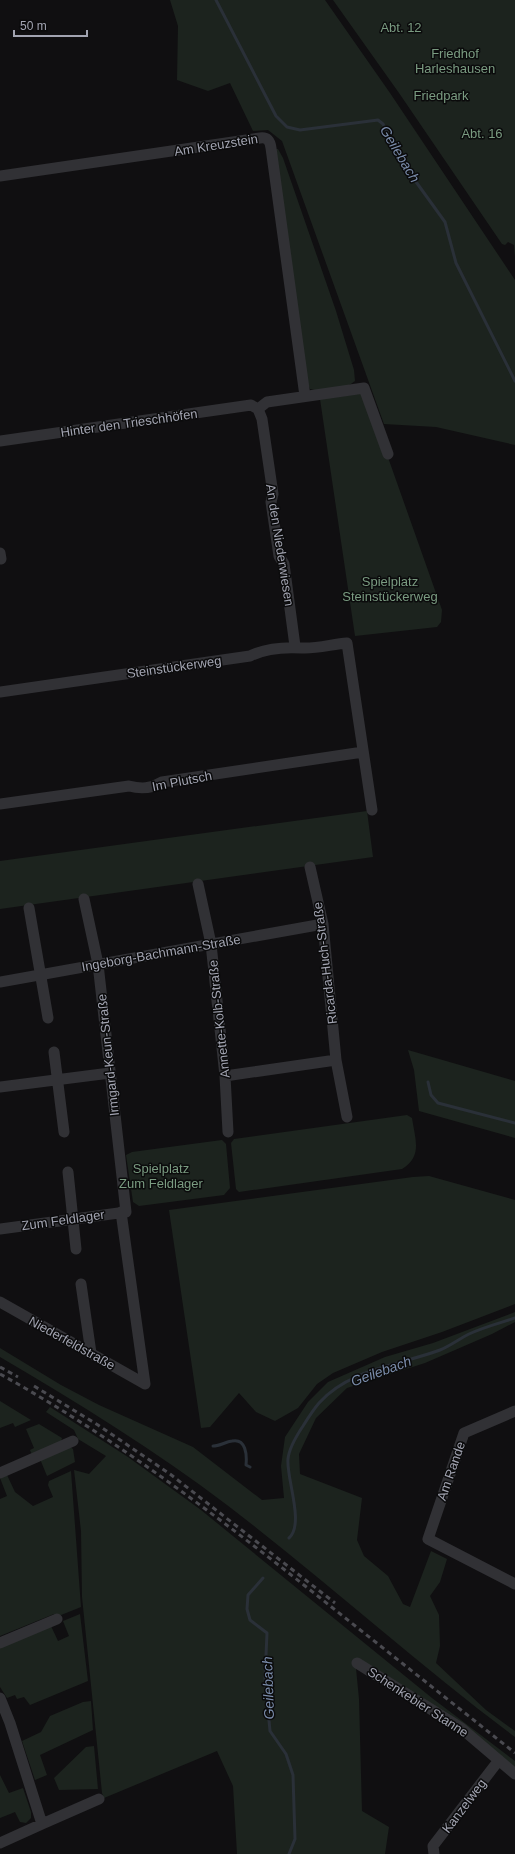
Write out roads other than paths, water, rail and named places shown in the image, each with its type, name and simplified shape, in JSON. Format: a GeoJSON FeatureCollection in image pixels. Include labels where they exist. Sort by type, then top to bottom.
{"type":"FeatureCollection","features":[{"type":"Feature","properties":{"kind":"street","name":"Am Kreuzstein"},"geometry":{"type":"LineString","coordinates":[[0,176],[260,138],[268,140],[270,144],[305,396]]}},
{"type":"Feature","properties":{"kind":"street","name":"Hinter den Trieschhöfen"},"geometry":{"type":"LineString","coordinates":[[0,441],[250,406],[260,414],[267,402],[364,388],[388,454]]}},
{"type":"Feature","properties":{"kind":"street","name":"An den Niederwiesen"},"geometry":{"type":"LineString","coordinates":[[260,414],[273,494],[271,502],[279,556],[284,564],[295,646]]}},
{"type":"Feature","properties":{"kind":"street","name":"Steinstückerweg"},"geometry":{"type":"LineString","coordinates":[[0,692],[250,656],[258,652],[295,646],[303,648],[347,643],[363,752]]}},
{"type":"Feature","properties":{"kind":"street","name":"Im Plutsch"},"geometry":{"type":"LineString","coordinates":[[0,804],[129,786],[140,788],[155,786],[162,782],[363,752]]}},
{"type":"Feature","properties":{"kind":"street"},"geometry":{"type":"LineString","coordinates":[[363,752],[372,810]]}},
{"type":"Feature","properties":{"kind":"street","name":"Ricarda-Huch-Straße"},"geometry":{"type":"LineString","coordinates":[[310,867],[323,924],[336,1060],[347,1117]]}},
{"type":"Feature","properties":{"kind":"street","name":"Annette-Kolb-Straße"},"geometry":{"type":"LineString","coordinates":[[198,884],[211,944],[225,1076],[228,1132]]}},
{"type":"Feature","properties":{"kind":"street","name":"Irmgard-Keun-Straße"},"geometry":{"type":"LineString","coordinates":[[84,900],[98,964],[124,1212],[145,1384]]}},
{"type":"Feature","properties":{"kind":"street"},"geometry":{"type":"LineString","coordinates":[[29,908],[48,1018]]}},
{"type":"Feature","properties":{"kind":"street","name":"Ingeborg-Bachmann-Straße"},"geometry":{"type":"LineString","coordinates":[[0,982],[323,924]]}},
{"type":"Feature","properties":{"kind":"street"},"geometry":{"type":"LineString","coordinates":[[54,1052],[59,1080],[64,1132]]}},
{"type":"Feature","properties":{"kind":"street"},"geometry":{"type":"LineString","coordinates":[[225,1076],[336,1060]]}},
{"type":"Feature","properties":{"kind":"street"},"geometry":{"type":"LineString","coordinates":[[0,1087],[110,1073]]}},
{"type":"Feature","properties":{"kind":"street"},"geometry":{"type":"LineString","coordinates":[[68,1172],[76,1248]]}},
{"type":"Feature","properties":{"kind":"street","name":"Zum Feldlager"},"geometry":{"type":"LineString","coordinates":[[0,1229],[124,1212]]}},
{"type":"Feature","properties":{"kind":"street"},"geometry":{"type":"LineString","coordinates":[[81,1284],[91,1353]]}},
{"type":"Feature","properties":{"kind":"street","name":"Niederfeldstraße"},"geometry":{"type":"LineString","coordinates":[[0,1302],[145,1384]]}},
{"type":"Feature","properties":{"kind":"street","name":"Am Rande"},"geometry":{"type":"LineString","coordinates":[[515,1411],[464,1433],[428,1539],[515,1584]]}},
{"type":"Feature","properties":{"kind":"street"},"geometry":{"type":"LineString","coordinates":[[0,1473],[73,1441]]}},
{"type":"Feature","properties":{"kind":"street"},"geometry":{"type":"LineString","coordinates":[[0,1643],[57,1619]]}},
{"type":"Feature","properties":{"kind":"street","name":"Schenkebier Stanne"},"geometry":{"type":"LineString","coordinates":[[357,1663],[461,1728],[515,1774]]}},
{"type":"Feature","properties":{"kind":"street"},"geometry":{"type":"LineString","coordinates":[[0,1698],[42,1824]]}},
{"type":"Feature","properties":{"kind":"street","name":"Kanzelweg"},"geometry":{"type":"LineString","coordinates":[[434,1854],[433,1846],[499,1760]]}},
{"type":"Feature","properties":{"kind":"street"},"geometry":{"type":"LineString","coordinates":[[0,1843],[99,1799]]}},
{"type":"Feature","properties":{"kind":"waterway","name":"Geilebach"},"geometry":{"type":"LineString","coordinates":[[216,0],[276,116],[287,127],[300,130],[378,120],[383,124],[406,168],[445,222],[456,263],[515,381]]}},
{"type":"Feature","properties":{"kind":"waterway"},"geometry":{"type":"LineString","coordinates":[[428,1082],[431,1095],[438,1103],[515,1123]]}},
{"type":"Feature","properties":{"kind":"waterway","name":"Geilebach"},"geometry":{"type":"LineString","coordinates":[[289,1538],[293,1531],[295,1512],[288,1459],[298,1433],[319,1403],[345,1382],[360,1375],[440,1350],[465,1336],[486,1327],[515,1318]]}},
{"type":"Feature","properties":{"kind":"waterway"},"geometry":{"type":"LineString","coordinates":[[213,1446],[232,1441],[240,1442],[245,1448],[246,1465],[250,1467]]}},
{"type":"Feature","properties":{"kind":"waterway","name":"Geilebach"},"geometry":{"type":"LineString","coordinates":[[263,1578],[248,1595],[247,1609],[250,1620],[267,1633],[265,1678],[270,1731],[286,1754],[293,1775],[295,1839],[289,1854]]}},
{"type":"Feature","properties":{"kind":"railway"},"geometry":{"type":"LineString","coordinates":[[0,1367],[18,1377]]}},
{"type":"Feature","properties":{"kind":"railway"},"geometry":{"type":"LineString","coordinates":[[0,1374],[84,1424],[203,1507],[515,1753]]}},
{"type":"Feature","properties":{"kind":"railway"},"geometry":{"type":"LineString","coordinates":[[34,1386],[98,1425],[170,1474],[335,1603]]}},
{"type":"Feature","properties":{"kind":"park label","name":"Abt. 12"},"geometry":{"type":"Point","coordinates":[401,27]}},
{"type":"Feature","properties":{"kind":"park label","name":"Friedhof Harleshausen"},"geometry":{"type":"Point","coordinates":[455,60]}},
{"type":"Feature","properties":{"kind":"park label","name":"Friedpark"},"geometry":{"type":"Point","coordinates":[441,95]}},
{"type":"Feature","properties":{"kind":"park label","name":"Abt. 16"},"geometry":{"type":"Point","coordinates":[482,133]}},
{"type":"Feature","properties":{"kind":"park label","name":"Spielplatz Steinstückerweg"},"geometry":{"type":"Point","coordinates":[390,588]}},
{"type":"Feature","properties":{"kind":"park label","name":"Spielplatz Zum Feldlager"},"geometry":{"type":"Point","coordinates":[161,1176]}}]}
